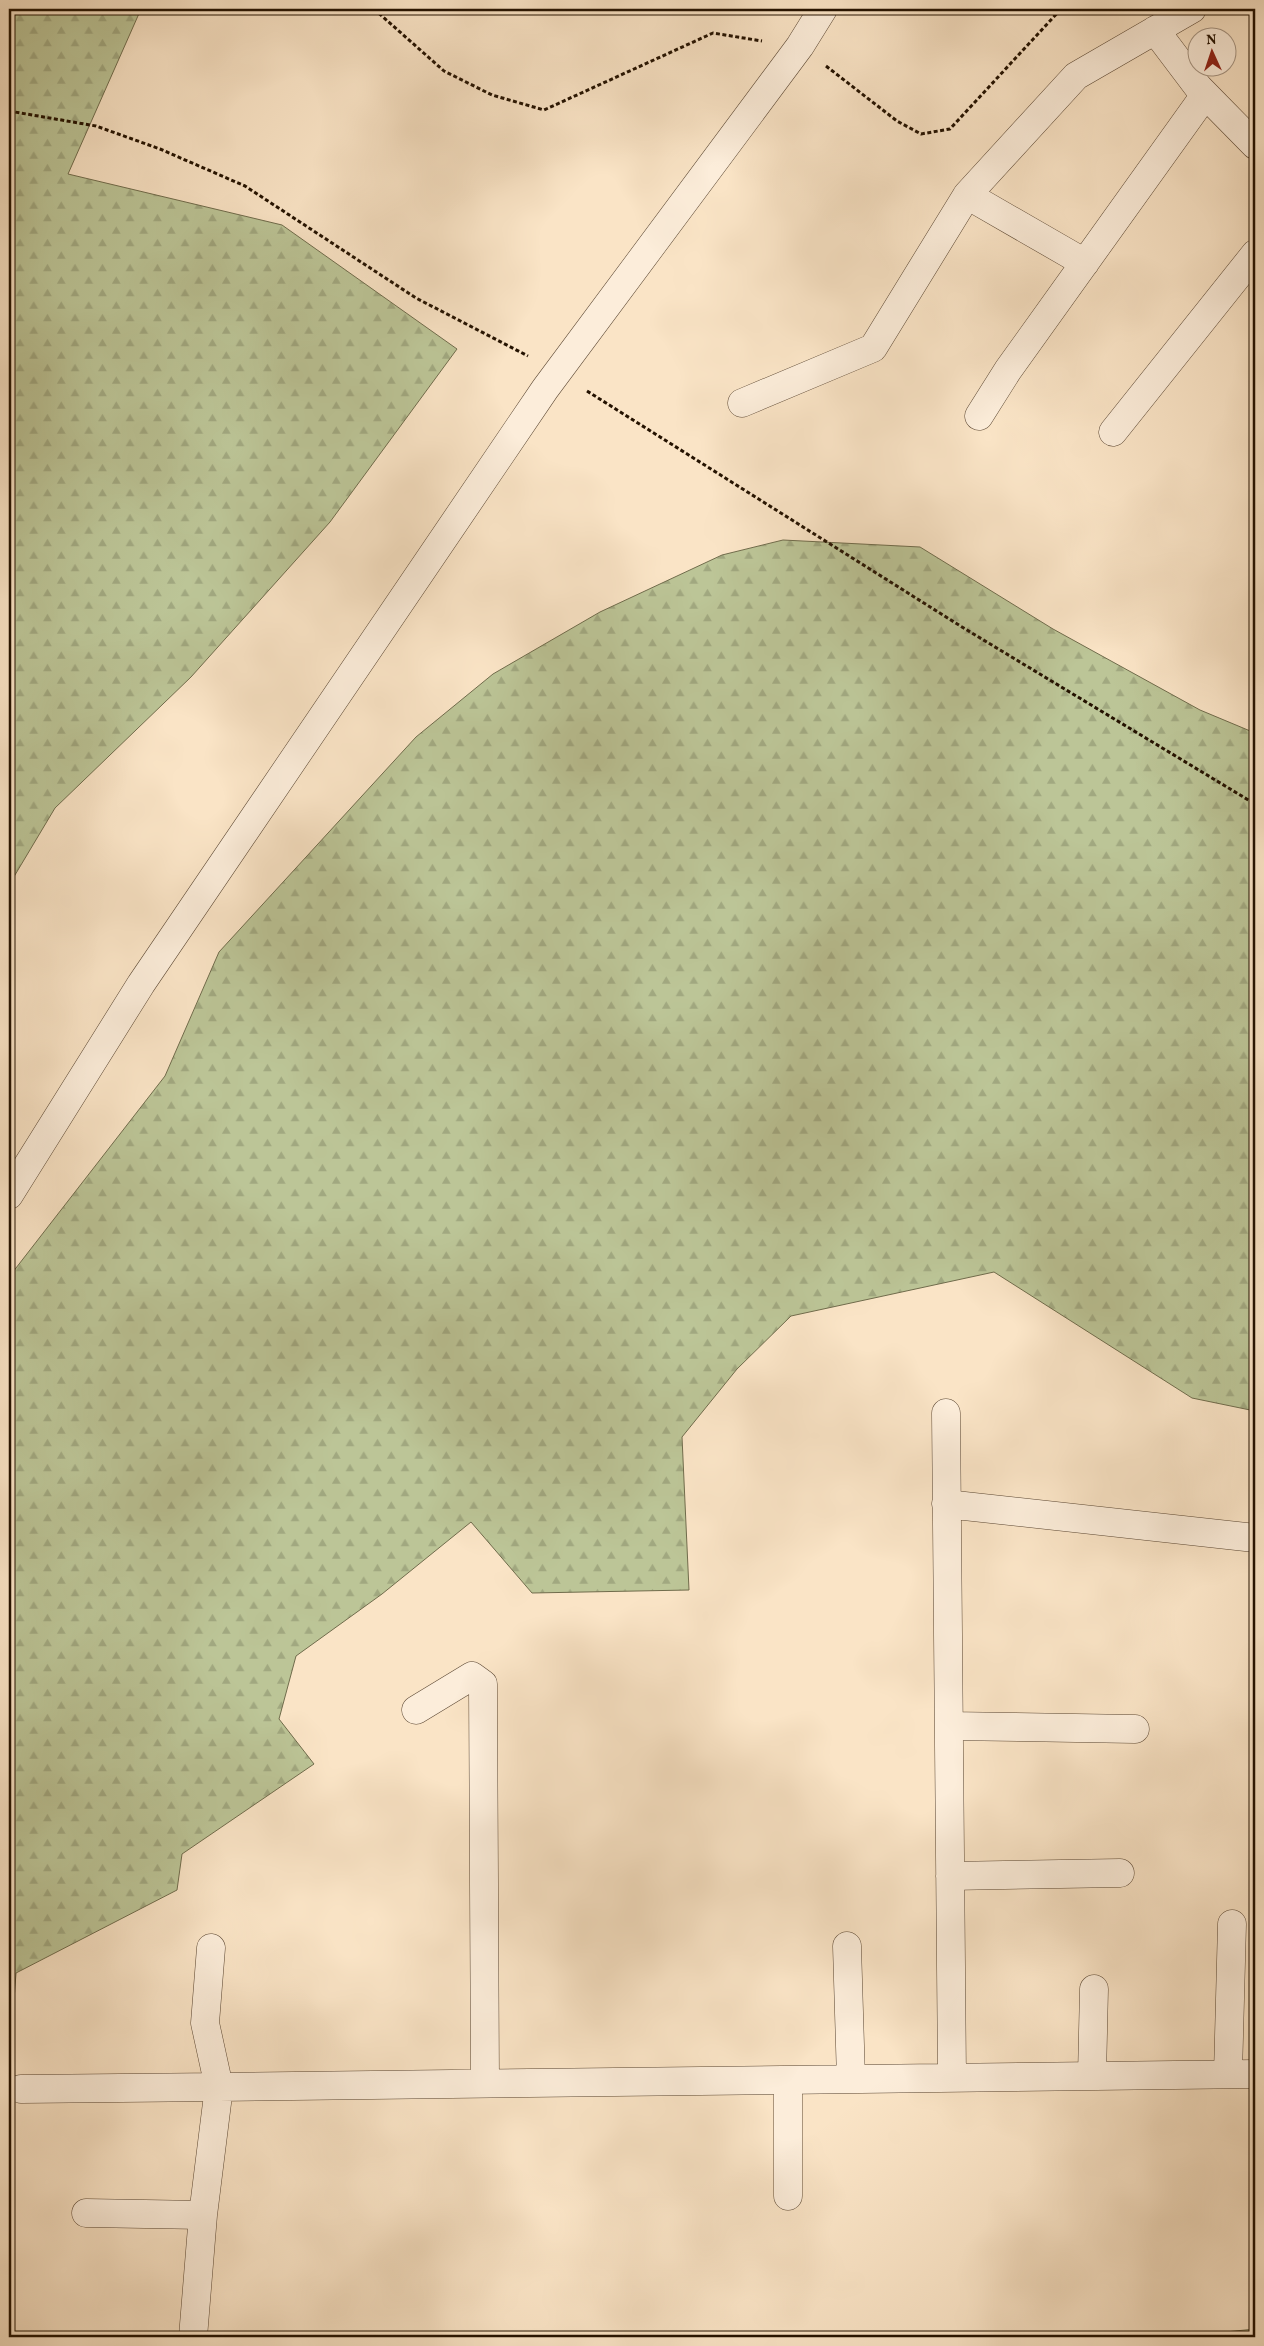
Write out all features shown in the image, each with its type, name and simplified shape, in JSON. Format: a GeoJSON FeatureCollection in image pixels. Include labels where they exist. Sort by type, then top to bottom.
{"type":"FeatureCollection","features":[{"type":"Feature","properties":{"kind":"street"},"geometry":{"type":"LineString","coordinates":[[9,1195],[142,984],[557,372],[800,46],[823,9]]}},
{"type":"Feature","properties":{"kind":"street"},"geometry":{"type":"LineString","coordinates":[[742,403],[872,348],[967,195],[1076,76],[1192,9]]}},
{"type":"Feature","properties":{"kind":"street"},"geometry":{"type":"LineString","coordinates":[[1154,30],[1205,95],[1255,144]]}},
{"type":"Feature","properties":{"kind":"street"},"geometry":{"type":"LineString","coordinates":[[979,416],[1008,370],[1205,95]]}},
{"type":"Feature","properties":{"kind":"street"},"geometry":{"type":"LineString","coordinates":[[967,195],[1085,263]]}},
{"type":"Feature","properties":{"kind":"street"},"geometry":{"type":"LineString","coordinates":[[1113,432],[1255,254]]}},
{"type":"Feature","properties":{"kind":"street"},"geometry":{"type":"LineString","coordinates":[[946,1413],[952,2077]]}},
{"type":"Feature","properties":{"kind":"street"},"geometry":{"type":"LineString","coordinates":[[946,1504],[1255,1538]]}},
{"type":"Feature","properties":{"kind":"street"},"geometry":{"type":"LineString","coordinates":[[416,1710],[472,1676],[483,1684],[486,2083]]}},
{"type":"Feature","properties":{"kind":"street"},"geometry":{"type":"LineString","coordinates":[[949,1726],[1135,1729]]}},
{"type":"Feature","properties":{"kind":"street"},"geometry":{"type":"LineString","coordinates":[[950,1876],[1120,1873]]}},
{"type":"Feature","properties":{"kind":"street"},"geometry":{"type":"LineString","coordinates":[[1228,2074],[1232,1924]]}},
{"type":"Feature","properties":{"kind":"street"},"geometry":{"type":"LineString","coordinates":[[847,1946],[850,2079]]}},
{"type":"Feature","properties":{"kind":"street"},"geometry":{"type":"LineString","coordinates":[[193,2337],[203,2215],[219,2087],[205,2023],[211,1948]]}},
{"type":"Feature","properties":{"kind":"street"},"geometry":{"type":"LineString","coordinates":[[1092,2076],[1094,1989]]}},
{"type":"Feature","properties":{"kind":"street"},"geometry":{"type":"LineString","coordinates":[[21,2089],[1255,2074]]}},
{"type":"Feature","properties":{"kind":"street"},"geometry":{"type":"LineString","coordinates":[[788,2080],[788,2196]]}},
{"type":"Feature","properties":{"kind":"street"},"geometry":{"type":"LineString","coordinates":[[86,2213],[203,2215]]}},
{"type":"Feature","properties":{"kind":"path"},"geometry":{"type":"LineString","coordinates":[[374,9],[444,71],[492,95],[544,110],[713,33],[800,46],[897,121],[921,134],[950,129],[1061,9]]}},
{"type":"Feature","properties":{"kind":"path"},"geometry":{"type":"LineString","coordinates":[[9,111],[96,126],[160,149],[245,186],[416,298],[557,372],[954,622],[1255,804]]}},
{"type":"Feature","properties":{"kind":"green space"},"geometry":{"type":"Polygon","coordinates":[[[9,9],[141,9],[68,174],[282,225],[457,349],[330,522],[191,677],[55,808],[9,885],[9,9]]]}},
{"type":"Feature","properties":{"kind":"green space"},"geometry":{"type":"Polygon","coordinates":[[[783,540],[920,547],[1053,629],[1200,710],[1255,733],[1255,1411],[1192,1398],[994,1272],[791,1316],[737,1369],[682,1437],[689,1590],[532,1593],[471,1522],[382,1594],[296,1656],[279,1719],[314,1764],[182,1854],[177,1890],[16,1973],[9,2068],[9,1277],[165,1076],[219,952],[416,737],[493,674],[600,612],[722,555],[783,540]]]}},
{"type":"Feature","properties":{"kind":"green space"},"geometry":{"type":"Polygon","coordinates":[[[1255,2329],[1255,2337],[1176,2337],[1255,2329]]]}}]}
